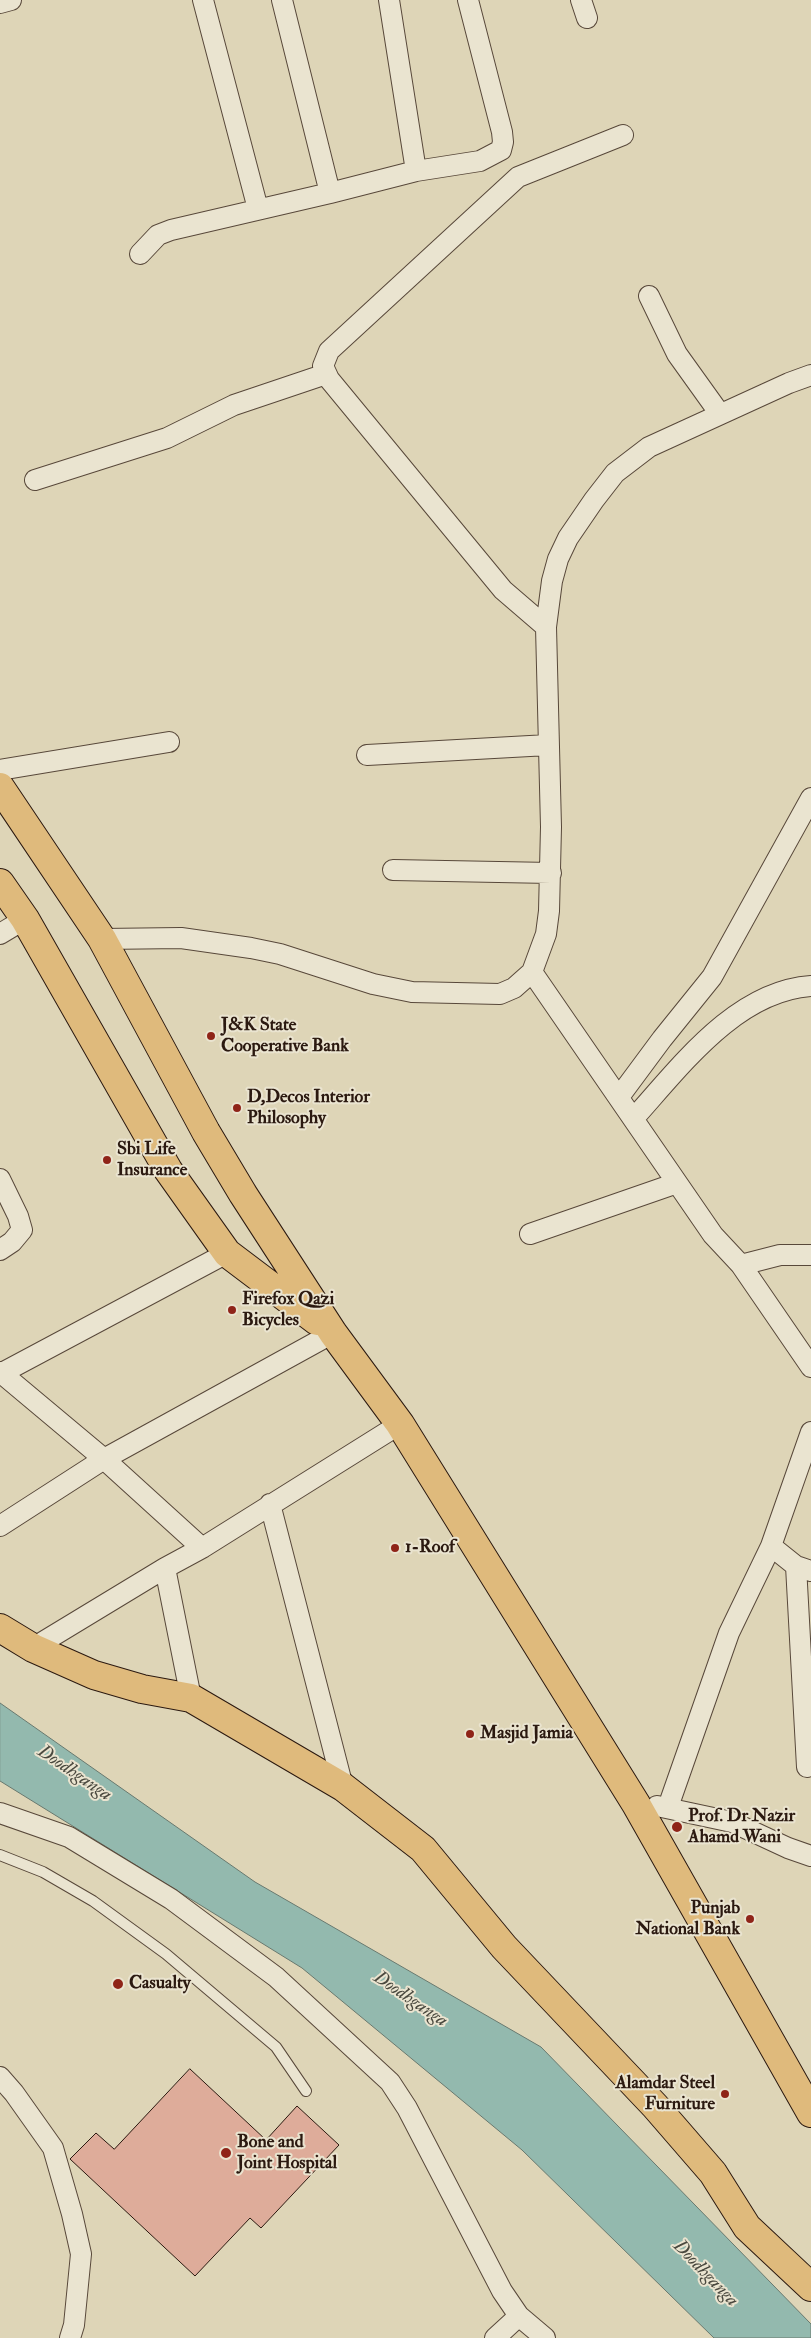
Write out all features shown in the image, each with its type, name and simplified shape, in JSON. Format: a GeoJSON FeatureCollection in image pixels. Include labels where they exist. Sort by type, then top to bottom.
{"type":"FeatureCollection","features":[{"type":"Feature","properties":{"kind":"main road"},"geometry":{"type":"LineString","coordinates":[[3,807],[92,938],[134,1027],[201,1152],[218,1179],[243,1194],[333,1332],[400,1424],[636,1804],[811,2113]]}},
{"type":"Feature","properties":{"kind":"main road"},"geometry":{"type":"LineString","coordinates":[[0,883],[25,919],[168,1170],[228,1252],[333,1332]]}},
{"type":"Feature","properties":{"kind":"main road"},"geometry":{"type":"LineString","coordinates":[[0,1628],[32,1648],[94,1675],[142,1689],[191,1698],[343,1786],[423,1849],[504,1947],[579,2024],[713,2173],[747,2227],[811,2286]]}},
{"type":"Feature","properties":{"kind":"street"},"geometry":{"type":"LineString","coordinates":[[0,3],[11,0]]}},
{"type":"Feature","properties":{"kind":"street"},"geometry":{"type":"LineString","coordinates":[[203,0],[258,210]]}},
{"type":"Feature","properties":{"kind":"street"},"geometry":{"type":"LineString","coordinates":[[282,0],[330,193]]}},
{"type":"Feature","properties":{"kind":"street"},"geometry":{"type":"LineString","coordinates":[[388,0],[416,171]]}},
{"type":"Feature","properties":{"kind":"street"},"geometry":{"type":"LineString","coordinates":[[140,254],[158,235],[164,232],[416,171],[480,161],[501,150],[503,142],[502,132],[468,0]]}},
{"type":"Feature","properties":{"kind":"street"},"geometry":{"type":"LineString","coordinates":[[546,627],[503,590],[326,374],[322,366],[329,351],[518,177],[623,135]]}},
{"type":"Feature","properties":{"kind":"street"},"geometry":{"type":"LineString","coordinates":[[648,296],[677,354],[720,414]]}},
{"type":"Feature","properties":{"kind":"street"},"geometry":{"type":"LineString","coordinates":[[35,480],[167,438],[234,405],[326,374]]}},
{"type":"Feature","properties":{"kind":"street"},"geometry":{"type":"LineString","coordinates":[[92,938],[180,938],[251,948],[280,954],[373,984],[412,992],[500,994],[514,988],[532,972],[546,934],[551,873],[546,627],[552,581],[558,559],[568,538],[616,472],[649,447],[789,383],[811,376]]}},
{"type":"Feature","properties":{"kind":"street"},"geometry":{"type":"LineString","coordinates":[[0,770],[168,742]]}},
{"type":"Feature","properties":{"kind":"street"},"geometry":{"type":"LineString","coordinates":[[367,755],[548,745]]}},
{"type":"Feature","properties":{"kind":"street"},"geometry":{"type":"LineString","coordinates":[[619,1097],[662,1039],[712,977],[811,798]]}},
{"type":"Feature","properties":{"kind":"street"},"geometry":{"type":"LineString","coordinates":[[393,870],[551,873]]}},
{"type":"Feature","properties":{"kind":"street"},"geometry":{"type":"LineString","coordinates":[[0,934],[25,919]]}},
{"type":"Feature","properties":{"kind":"street"},"geometry":{"type":"LineString","coordinates":[[532,972],[713,1235],[740,1265],[811,1367]]}},
{"type":"Feature","properties":{"kind":"street"},"geometry":{"type":"LineString","coordinates":[[634,1118],[686,1060],[734,1014],[795,987],[811,986]]}},
{"type":"Feature","properties":{"kind":"street"},"geometry":{"type":"LineString","coordinates":[[0,1179],[18,1216],[22,1230],[12,1242],[0,1250]]}},
{"type":"Feature","properties":{"kind":"street"},"geometry":{"type":"LineString","coordinates":[[530,1234],[678,1183]]}},
{"type":"Feature","properties":{"kind":"street"},"geometry":{"type":"LineString","coordinates":[[202,1548],[104,1459],[0,1373],[228,1252]]}},
{"type":"Feature","properties":{"kind":"street"},"geometry":{"type":"LineString","coordinates":[[740,1265],[780,1255],[811,1255]]}},
{"type":"Feature","properties":{"kind":"street"},"geometry":{"type":"LineString","coordinates":[[0,1526],[104,1459],[333,1332]]}},
{"type":"Feature","properties":{"kind":"street"},"geometry":{"type":"LineString","coordinates":[[32,1648],[165,1568],[202,1548],[400,1424]]}},
{"type":"Feature","properties":{"kind":"street"},"geometry":{"type":"LineString","coordinates":[[668,1807],[729,1633],[771,1546],[811,1432]]}},
{"type":"Feature","properties":{"kind":"street"},"geometry":{"type":"LineString","coordinates":[[270,1504],[343,1786]]}},
{"type":"Feature","properties":{"kind":"street"},"geometry":{"type":"LineString","coordinates":[[771,1546],[804,1569],[807,1766]]}},
{"type":"Feature","properties":{"kind":"street"},"geometry":{"type":"LineString","coordinates":[[165,1568],[191,1698]]}},
{"type":"Feature","properties":{"kind":"street"},"geometry":{"type":"LineString","coordinates":[[636,1804],[668,1807],[732,1822],[788,1848],[811,1856]]}},
{"type":"Feature","properties":{"kind":"street"},"geometry":{"type":"LineString","coordinates":[[0,1814],[69,1837],[171,1899],[276,1977],[390,2082],[407,2108],[502,2291],[519,2316],[545,2338]]}},
{"type":"Feature","properties":{"kind":"street"},"geometry":{"type":"LineString","coordinates":[[0,2077],[14,2093],[53,2148],[72,2214],[81,2254],[74,2326],[70,2338]]}},
{"type":"Feature","properties":{"kind":"street"},"geometry":{"type":"LineString","coordinates":[[495,2338],[519,2316]]}},
{"type":"Feature","properties":{"kind":"lane"},"geometry":{"type":"LineString","coordinates":[[0,1855],[43,1872],[93,1901],[166,1954],[276,2047],[306,2091]]}},
{"type":"Feature","properties":{"kind":"water","name":"Doodhganga"},"geometry":{"type":"Polygon","coordinates":[[[0,1703],[255,1882],[541,2047],[811,2324],[811,2338],[714,2338],[522,2150],[302,1968],[0,1781],[0,1703]]]}},
{"type":"Feature","properties":{"kind":"building"},"geometry":{"type":"Polygon","coordinates":[[[190,2069],[266,2140],[297,2106],[339,2145],[261,2228],[250,2218],[195,2276],[70,2159],[96,2133],[114,2149],[190,2069]]]}},
{"type":"Feature","properties":{"kind":"place","name":"J&K State Cooperative Bank"},"geometry":{"type":"Point","coordinates":[211,1036]}},
{"type":"Feature","properties":{"kind":"place","name":"D,Decos Interior Philosophy"},"geometry":{"type":"Point","coordinates":[237,1108]}},
{"type":"Feature","properties":{"kind":"place","name":"Sbi Life Insurance"},"geometry":{"type":"Point","coordinates":[107,1160]}},
{"type":"Feature","properties":{"kind":"place","name":"Firefox Qazi Bicycles"},"geometry":{"type":"Point","coordinates":[232,1310]}},
{"type":"Feature","properties":{"kind":"place","name":"1-Roof"},"geometry":{"type":"Point","coordinates":[395,1548]}},
{"type":"Feature","properties":{"kind":"place","name":"Masjid Jamia"},"geometry":{"type":"Point","coordinates":[470,1734]}},
{"type":"Feature","properties":{"kind":"place","name":"Prof. Dr Nazir Ahamd Wani"},"geometry":{"type":"Point","coordinates":[677,1827]}},
{"type":"Feature","properties":{"kind":"place","name":"Punjab National Bank"},"geometry":{"type":"Point","coordinates":[750,1919]}},
{"type":"Feature","properties":{"kind":"place","name":"Casualty"},"geometry":{"type":"Point","coordinates":[118,1984]}},
{"type":"Feature","properties":{"kind":"place","name":"Alamdar Steel Furniture"},"geometry":{"type":"Point","coordinates":[725,2094]}},
{"type":"Feature","properties":{"kind":"place","name":"Bone and Joint Hospital"},"geometry":{"type":"Point","coordinates":[226,2153]}}]}
